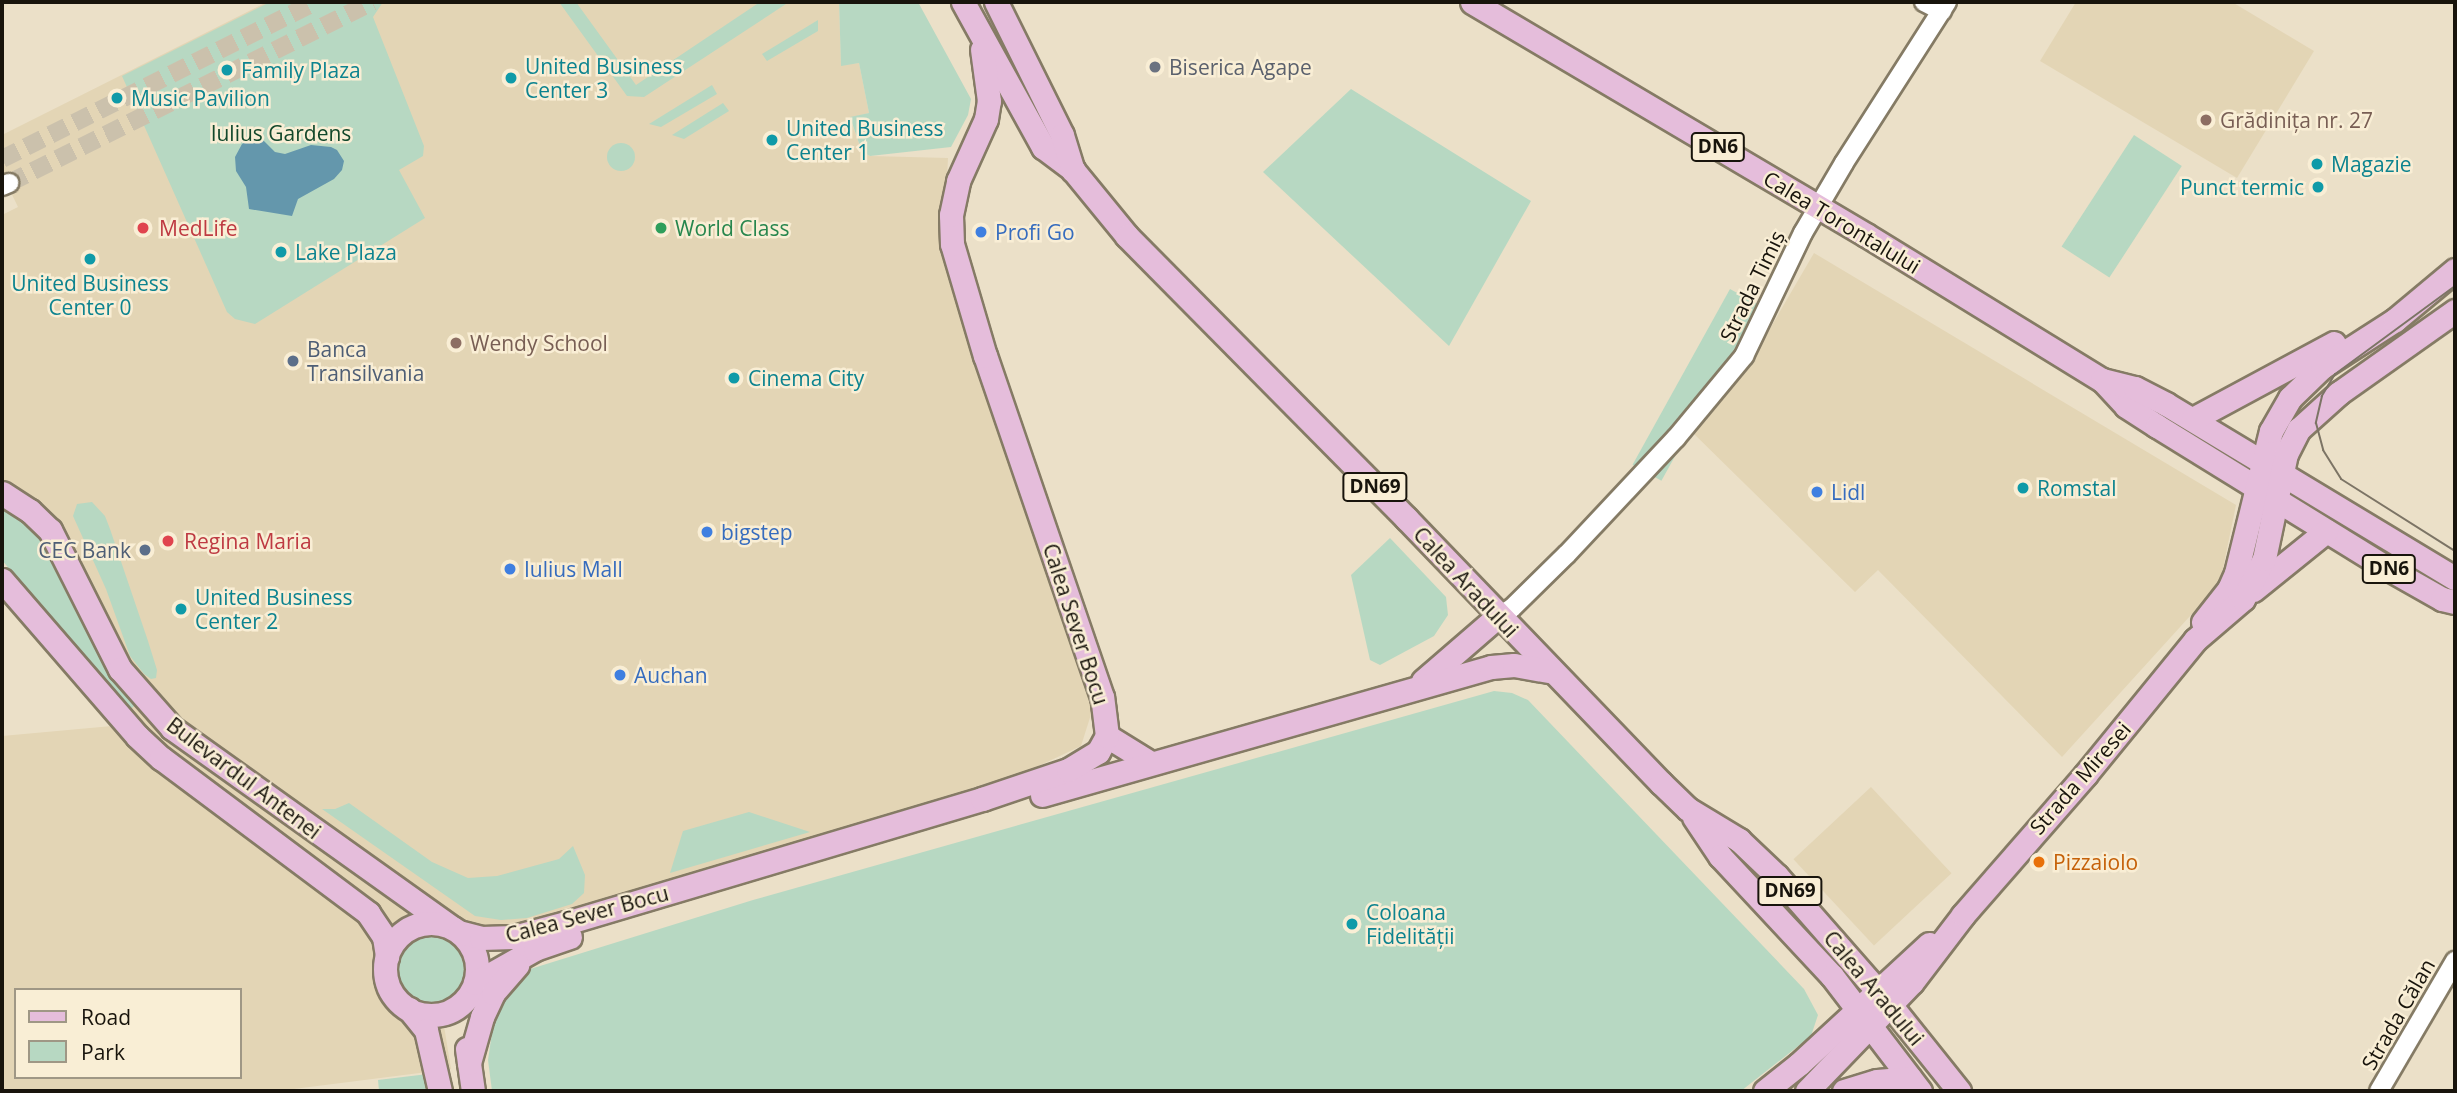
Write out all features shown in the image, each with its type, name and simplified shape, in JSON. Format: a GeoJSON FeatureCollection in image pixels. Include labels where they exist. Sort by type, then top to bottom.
{"type":"FeatureCollection","features":[{"type":"Feature","properties":{"kind":"main road","name":"Calea Aradului"},"geometry":{"type":"LineString","coordinates":[[996,2],[1062,135],[1073,170]]}},
{"type":"Feature","properties":{"kind":"main road","name":"Calea Torontalului"},"geometry":{"type":"LineString","coordinates":[[1472,2],[1818,206],[2102,380],[2126,406],[2326,531],[2430,592],[2455,602]]}},
{"type":"Feature","properties":{"kind":"main road","name":"Calea Aradului"},"geometry":{"type":"LineString","coordinates":[[967,9],[1043,147],[1073,170],[1127,236],[1406,518],[1497,617],[1688,809],[1720,856],[1773,910],[1857,1009],[1915,1085]]}},
{"type":"Feature","properties":{"kind":"main road","name":"Calea Sever Bocu"},"geometry":{"type":"LineString","coordinates":[[455,930],[491,938],[531,932],[982,799],[1068,770],[1097,752],[1107,736],[1107,716],[1098,685],[997,391],[952,244],[951,215],[958,181],[986,119],[989,102],[981,45],[967,9]]}},
{"type":"Feature","properties":{"kind":"main road"},"geometry":{"type":"LineString","coordinates":[[2273,466],[2277,418],[2298,388],[2322,367],[2395,320],[2455,270]]}},
{"type":"Feature","properties":{"kind":"main road"},"geometry":{"type":"LineString","coordinates":[[2273,466],[2313,414],[2455,311]]}},
{"type":"Feature","properties":{"kind":"main road"},"geometry":{"type":"LineString","coordinates":[[2193,419],[2336,342],[2395,320]]}},
{"type":"Feature","properties":{"kind":"main road","name":"Calea Torontalului"},"geometry":{"type":"LineString","coordinates":[[2102,380],[2135,388],[2193,419],[2455,578]]}},
{"type":"Feature","properties":{"kind":"main road","name":"Strada Miresei"},"geometry":{"type":"LineString","coordinates":[[2195,640],[2200,625],[2229,589],[2236,573],[2258,488],[2273,466]]}},
{"type":"Feature","properties":{"kind":"main road","name":"Strada Miresei"},"geometry":{"type":"LineString","coordinates":[[1807,1091],[1871,1027],[1884,998],[1963,915],[2085,775],[2195,640],[2243,599],[2264,559],[2277,500],[2273,466]]}},
{"type":"Feature","properties":{"kind":"main road","name":"Bulevardul Antenei"},"geometry":{"type":"LineString","coordinates":[[2,493],[30,511],[50,530],[120,669],[172,728],[455,930]]}},
{"type":"Feature","properties":{"kind":"main road"},"geometry":{"type":"LineString","coordinates":[[2243,599],[2326,531]]}},
{"type":"Feature","properties":{"kind":"main road","name":"Bulevardul Antenei"},"geometry":{"type":"LineString","coordinates":[[2,580],[136,736],[182,775],[368,913],[384,937],[386,961]]}},
{"type":"Feature","properties":{"kind":"main road"},"geometry":{"type":"LineString","coordinates":[[1408,690],[1430,676],[1497,617]]}},
{"type":"Feature","properties":{"kind":"main road","name":"Calea Sever Bocu"},"geometry":{"type":"LineString","coordinates":[[474,985],[535,949],[677,902],[1149,762],[1505,665],[1552,672]]}},
{"type":"Feature","properties":{"kind":"main road"},"geometry":{"type":"LineString","coordinates":[[1107,736],[1149,762]]}},
{"type":"Feature","properties":{"kind":"main road","name":"Calea Aradului"},"geometry":{"type":"LineString","coordinates":[[1688,809],[1739,840],[1777,876],[1884,998],[1959,1091]]}},
{"type":"Feature","properties":{"kind":"main road"},"geometry":{"type":"LineString","coordinates":[[440,1091],[426,1030],[389,985],[386,961],[394,942],[412,927],[436,923],[455,930],[475,955],[474,985],[466,1019],[473,1091]]}},
{"type":"Feature","properties":{"kind":"main road"},"geometry":{"type":"LineString","coordinates":[[469,1063],[481,1017],[493,993],[535,949]]}},
{"type":"Feature","properties":{"kind":"main road"},"geometry":{"type":"LineString","coordinates":[[407,1007],[431,1014],[446,1012],[465,999],[474,985]]}},
{"type":"Feature","properties":{"kind":"main road","name":"Strada Miresei"},"geometry":{"type":"LineString","coordinates":[[1765,1091],[1799,1064],[1857,1009],[1884,998]]}},
{"type":"Feature","properties":{"kind":"main road"},"geometry":{"type":"LineString","coordinates":[[1844,1091],[1877,1081],[1915,1085]]}},
{"type":"Feature","properties":{"kind":"street"},"geometry":{"type":"LineString","coordinates":[[1924,2],[1944,6]]}},
{"type":"Feature","properties":{"kind":"street","name":"Strada Timiș"},"geometry":{"type":"LineString","coordinates":[[1497,617],[1512,608],[1549,572],[1630,487],[1676,438],[1744,356],[1818,206],[1944,6]]}},
{"type":"Feature","properties":{"kind":"street","name":"Strada Călan"},"geometry":{"type":"LineString","coordinates":[[2379,1091],[2455,961]]}},
{"type":"Feature","properties":{"kind":"shaded area"},"geometry":{"type":"Polygon","coordinates":[[[267,2],[839,2],[841,65],[859,63],[869,113],[850,118],[862,152],[870,156],[948,158],[946,199],[1094,705],[1081,746],[1028,771],[972,788],[970,802],[434,964],[451,1069],[278,1091],[2,1091],[2,736],[145,723],[87,664],[2,557],[2,215],[18,207],[2,174],[2,135],[267,2]]]}},
{"type":"Feature","properties":{"kind":"shaded area","name":"Grădinița nr. 27"},"geometry":{"type":"Polygon","coordinates":[[[2076,2],[2232,2],[2314,51],[2237,178],[2040,61],[2076,2]]]}},
{"type":"Feature","properties":{"kind":"shaded area"},"geometry":{"type":"Polygon","coordinates":[[[1814,253],[2236,505],[2220,583],[2062,757],[1878,570],[1855,592],[1690,430],[1743,375],[1814,253]]]}},
{"type":"Feature","properties":{"kind":"shaded area"},"geometry":{"type":"Polygon","coordinates":[[[1871,787],[1951,873],[1874,946],[1793,859],[1871,787]]]}},
{"type":"Feature","properties":{"kind":"green space","name":"Iulius Gardens"},"geometry":{"type":"Polygon","coordinates":[[[270,2],[383,2],[373,17],[424,146],[423,156],[399,170],[425,218],[255,324],[235,319],[227,312],[122,76],[270,2]]]}},
{"type":"Feature","properties":{"kind":"green space"},"geometry":{"type":"Polygon","coordinates":[[[559,2],[576,2],[636,85],[760,2],[789,2],[644,97],[627,96],[559,2]]]}},
{"type":"Feature","properties":{"kind":"green space"},"geometry":{"type":"Polygon","coordinates":[[[839,2],[918,2],[971,99],[968,115],[951,147],[870,156],[862,152],[850,117],[869,113],[859,63],[841,66],[839,2]]]}},
{"type":"Feature","properties":{"kind":"green space"},"geometry":{"type":"Polygon","coordinates":[[[818,20],[818,31],[767,61],[762,54],[818,20]]]}},
{"type":"Feature","properties":{"kind":"green space"},"geometry":{"type":"Polygon","coordinates":[[[712,85],[717,94],[661,127],[649,124],[712,85]]]}},
{"type":"Feature","properties":{"kind":"green space"},"geometry":{"type":"Polygon","coordinates":[[[1351,89],[1531,201],[1449,346],[1263,172],[1351,89]]]}},
{"type":"Feature","properties":{"kind":"green space"},"geometry":{"type":"Polygon","coordinates":[[[723,103],[729,111],[684,139],[672,135],[723,103]]]}},
{"type":"Feature","properties":{"kind":"green space"},"geometry":{"type":"Polygon","coordinates":[[[2134,135],[2182,166],[2109,278],[2062,247],[2134,135]]]}},
{"type":"Feature","properties":{"kind":"green space"},"geometry":{"type":"Polygon","coordinates":[[[621,143],[631,147],[635,157],[631,167],[621,171],[611,167],[607,157],[611,147],[621,143]]]}},
{"type":"Feature","properties":{"kind":"green space"},"geometry":{"type":"Polygon","coordinates":[[[1730,289],[1759,305],[1661,481],[1633,465],[1730,289]]]}},
{"type":"Feature","properties":{"kind":"green space"},"geometry":{"type":"Polygon","coordinates":[[[2,499],[34,526],[140,701],[126,713],[2,560],[2,499]]]}},
{"type":"Feature","properties":{"kind":"green space"},"geometry":{"type":"Polygon","coordinates":[[[92,502],[105,516],[110,529],[157,670],[156,678],[151,679],[144,674],[130,656],[106,589],[73,516],[77,504],[92,502]]]}},
{"type":"Feature","properties":{"kind":"green space"},"geometry":{"type":"Polygon","coordinates":[[[1390,538],[1446,597],[1448,615],[1434,636],[1380,665],[1370,660],[1351,575],[1390,538]]]}},
{"type":"Feature","properties":{"kind":"green space"},"geometry":{"type":"Polygon","coordinates":[[[1494,691],[1512,693],[1528,700],[1804,989],[1818,1015],[1811,1036],[1741,1091],[492,1091],[488,1060],[494,1019],[504,997],[527,970],[753,900],[1494,691]]]}},
{"type":"Feature","properties":{"kind":"green space"},"geometry":{"type":"Polygon","coordinates":[[[349,803],[432,862],[468,878],[497,876],[559,859],[573,846],[585,875],[584,893],[572,904],[527,918],[501,920],[475,916],[322,809],[335,809],[349,803]]]}},
{"type":"Feature","properties":{"kind":"green space"},"geometry":{"type":"Polygon","coordinates":[[[749,812],[810,832],[670,873],[683,831],[749,812]]]}},
{"type":"Feature","properties":{"kind":"green space"},"geometry":{"type":"Polygon","coordinates":[[[431,925],[448,929],[463,938],[472,953],[476,970],[472,987],[463,1002],[448,1011],[431,1015],[414,1011],[399,1002],[390,987],[386,970],[390,953],[399,938],[414,929],[431,925]]]}},
{"type":"Feature","properties":{"kind":"green space"},"geometry":{"type":"Polygon","coordinates":[[[428,1074],[430,1091],[379,1091],[378,1080],[428,1074]]]}},
{"type":"Feature","properties":{"kind":"water"},"geometry":{"type":"Polygon","coordinates":[[[252,138],[261,138],[275,152],[285,154],[311,145],[331,147],[337,150],[344,161],[342,170],[334,179],[298,199],[292,216],[249,209],[246,187],[236,171],[235,157],[242,144],[252,138]]]}},
{"type":"Feature","properties":{"kind":"tunnel"},"geometry":{"type":"LineString","coordinates":[[2,159],[315,2]]}},
{"type":"Feature","properties":{"kind":"tunnel"},"geometry":{"type":"LineString","coordinates":[[9,183],[372,2]]}},
{"type":"Feature","properties":{"kind":"tram line"},"geometry":{"type":"LineString","coordinates":[[2455,286],[2335,374],[2322,396],[2316,423],[2323,450],[2341,479],[2455,551]]}},
{"type":"Feature","properties":{"kind":"place","name":"Biserica Agape"},"geometry":{"type":"Point","coordinates":[1155,67]}},
{"type":"Feature","properties":{"kind":"place","name":"Family Plaza"},"geometry":{"type":"Point","coordinates":[227,70]}},
{"type":"Feature","properties":{"kind":"place","name":"United Business Center 3"},"geometry":{"type":"Point","coordinates":[511,78]}},
{"type":"Feature","properties":{"kind":"place","name":"Music Pavilion"},"geometry":{"type":"Point","coordinates":[117,98]}},
{"type":"Feature","properties":{"kind":"place","name":"Grădinița nr. 27"},"geometry":{"type":"Point","coordinates":[2206,120]}},
{"type":"Feature","properties":{"kind":"place","name":"United Business Center 1"},"geometry":{"type":"Point","coordinates":[772,140]}},
{"type":"Feature","properties":{"kind":"place","name":"Magazie"},"geometry":{"type":"Point","coordinates":[2317,164]}},
{"type":"Feature","properties":{"kind":"place","name":"Punct termic"},"geometry":{"type":"Point","coordinates":[2318,187]}},
{"type":"Feature","properties":{"kind":"place","name":"MedLife"},"geometry":{"type":"Point","coordinates":[143,228]}},
{"type":"Feature","properties":{"kind":"place","name":"World Class"},"geometry":{"type":"Point","coordinates":[661,228]}},
{"type":"Feature","properties":{"kind":"place","name":"Profi Go"},"geometry":{"type":"Point","coordinates":[981,232]}},
{"type":"Feature","properties":{"kind":"place","name":"Lake Plaza"},"geometry":{"type":"Point","coordinates":[281,252]}},
{"type":"Feature","properties":{"kind":"place","name":"United Business Center 0"},"geometry":{"type":"Point","coordinates":[90,259]}},
{"type":"Feature","properties":{"kind":"place","name":"Wendy School"},"geometry":{"type":"Point","coordinates":[456,343]}},
{"type":"Feature","properties":{"kind":"place","name":"Banca Transilvania"},"geometry":{"type":"Point","coordinates":[293,361]}},
{"type":"Feature","properties":{"kind":"place","name":"Cinema City"},"geometry":{"type":"Point","coordinates":[734,378]}},
{"type":"Feature","properties":{"kind":"place","name":"Romstal"},"geometry":{"type":"Point","coordinates":[2023,488]}},
{"type":"Feature","properties":{"kind":"place","name":"Lidl"},"geometry":{"type":"Point","coordinates":[1817,492]}},
{"type":"Feature","properties":{"kind":"place","name":"bigstep"},"geometry":{"type":"Point","coordinates":[707,532]}},
{"type":"Feature","properties":{"kind":"place","name":"Regina Maria"},"geometry":{"type":"Point","coordinates":[168,541]}},
{"type":"Feature","properties":{"kind":"place","name":"CEC Bank"},"geometry":{"type":"Point","coordinates":[145,550]}},
{"type":"Feature","properties":{"kind":"place","name":"Iulius Mall"},"geometry":{"type":"Point","coordinates":[510,569]}},
{"type":"Feature","properties":{"kind":"place","name":"United Business Center 2"},"geometry":{"type":"Point","coordinates":[181,609]}},
{"type":"Feature","properties":{"kind":"place","name":"Auchan"},"geometry":{"type":"Point","coordinates":[620,675]}},
{"type":"Feature","properties":{"kind":"place","name":"Pizzaiolo"},"geometry":{"type":"Point","coordinates":[2039,862]}},
{"type":"Feature","properties":{"kind":"place","name":"Coloana Fidelității"},"geometry":{"type":"Point","coordinates":[1352,924]}}]}
